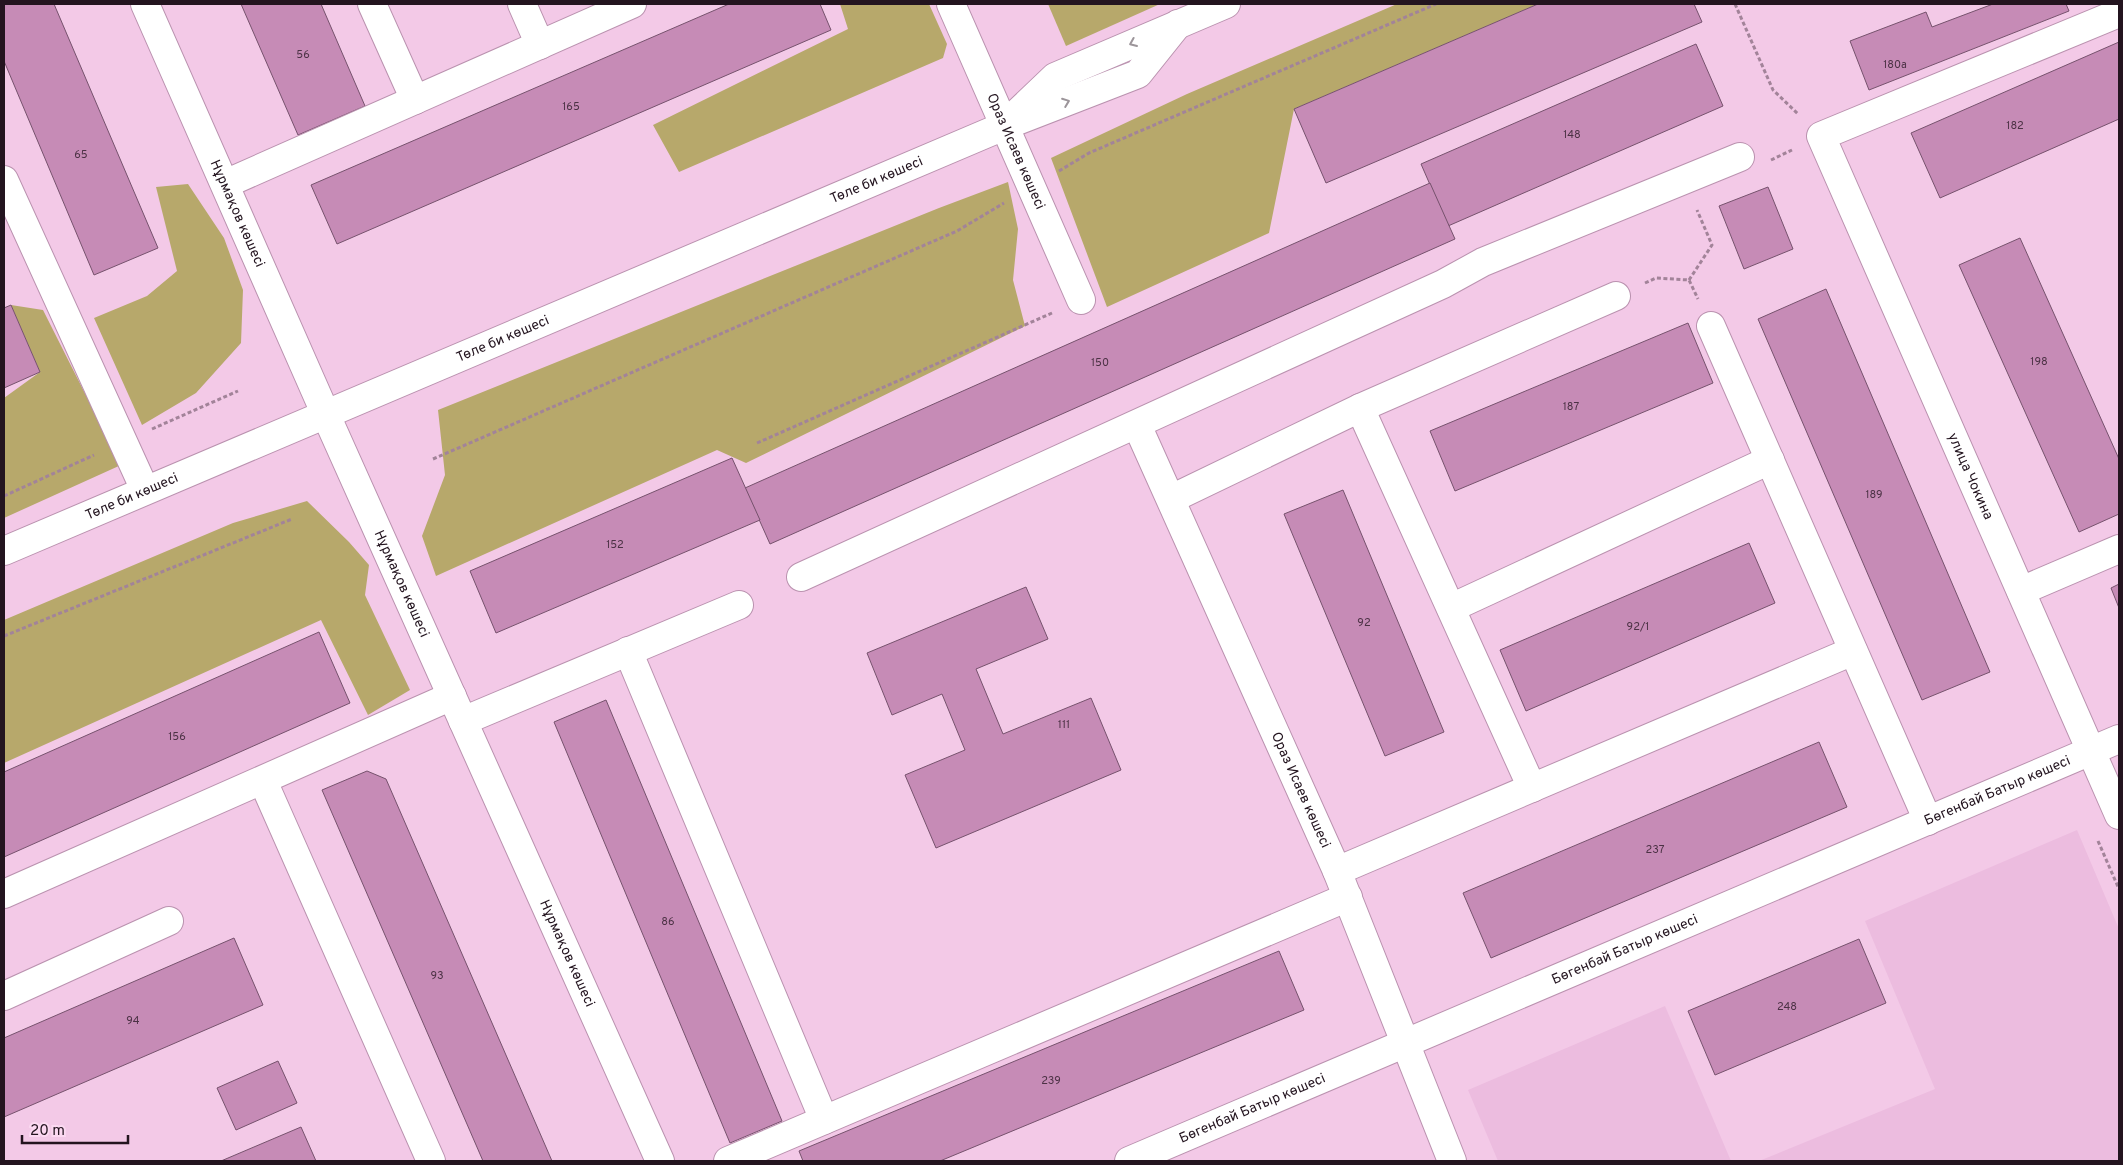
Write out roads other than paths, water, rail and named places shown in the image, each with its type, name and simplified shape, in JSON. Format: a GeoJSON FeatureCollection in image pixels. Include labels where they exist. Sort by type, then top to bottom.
{"type":"FeatureCollection","features":[{"type":"Feature","properties":{"kind":"street","name":"Нұрмақов көшесі"},"geometry":{"type":"LineString","coordinates":[[145,4],[326,415],[660,1161]]}},
{"type":"Feature","properties":{"kind":"street"},"geometry":{"type":"LineString","coordinates":[[372,4],[415,100]]}},
{"type":"Feature","properties":{"kind":"street"},"geometry":{"type":"LineString","coordinates":[[522,4],[540,45]]}},
{"type":"Feature","properties":{"kind":"street"},"geometry":{"type":"LineString","coordinates":[[225,184],[632,4]]}},
{"type":"Feature","properties":{"kind":"street","name":"Ораз Исаев көшесі"},"geometry":{"type":"LineString","coordinates":[[951,4],[1081,300]]}},
{"type":"Feature","properties":{"kind":"street","name":"Төле би көшесі"},"geometry":{"type":"LineString","coordinates":[[4,551],[1004,126],[1138,74],[1178,24],[1226,4]]}},
{"type":"Feature","properties":{"kind":"street","name":"улица Чокина"},"geometry":{"type":"LineString","coordinates":[[2119,13],[1821,136],[2119,815]]}},
{"type":"Feature","properties":{"kind":"street"},"geometry":{"type":"LineString","coordinates":[[801,577],[1443,284],[1483,262],[1740,157]]}},
{"type":"Feature","properties":{"kind":"street"},"geometry":{"type":"LineString","coordinates":[[4,180],[145,490]]}},
{"type":"Feature","properties":{"kind":"street"},"geometry":{"type":"LineString","coordinates":[[1171,500],[1360,408],[1616,296]]}},
{"type":"Feature","properties":{"kind":"street"},"geometry":{"type":"LineString","coordinates":[[1711,326],[1928,821]]}},
{"type":"Feature","properties":{"kind":"street"},"geometry":{"type":"LineString","coordinates":[[1360,408],[1532,788]]}},
{"type":"Feature","properties":{"kind":"street","name":"Ораз Исаев көшесі"},"geometry":{"type":"LineString","coordinates":[[1137,425],[1337,871],[1452,1161]]}},
{"type":"Feature","properties":{"kind":"street"},"geometry":{"type":"LineString","coordinates":[[1450,608],[1770,460]]}},
{"type":"Feature","properties":{"kind":"street"},"geometry":{"type":"LineString","coordinates":[[2022,591],[2119,549]]}},
{"type":"Feature","properties":{"kind":"street"},"geometry":{"type":"LineString","coordinates":[[463,721],[739,605]]}},
{"type":"Feature","properties":{"kind":"street"},"geometry":{"type":"LineString","coordinates":[[1337,871],[1853,651]]}},
{"type":"Feature","properties":{"kind":"street"},"geometry":{"type":"LineString","coordinates":[[628,652],[824,1120]]}},
{"type":"Feature","properties":{"kind":"street"},"geometry":{"type":"LineString","coordinates":[[4,894],[452,696]]}},
{"type":"Feature","properties":{"kind":"street","name":"Бөгенбай Батыр көшесі"},"geometry":{"type":"LineString","coordinates":[[1129,1161],[2119,739]]}},
{"type":"Feature","properties":{"kind":"street"},"geometry":{"type":"LineString","coordinates":[[263,781],[432,1161]]}},
{"type":"Feature","properties":{"kind":"street"},"geometry":{"type":"LineString","coordinates":[[728,1161],[1348,897]]}},
{"type":"Feature","properties":{"kind":"street"},"geometry":{"type":"LineString","coordinates":[[4,996],[169,921]]}}]}
